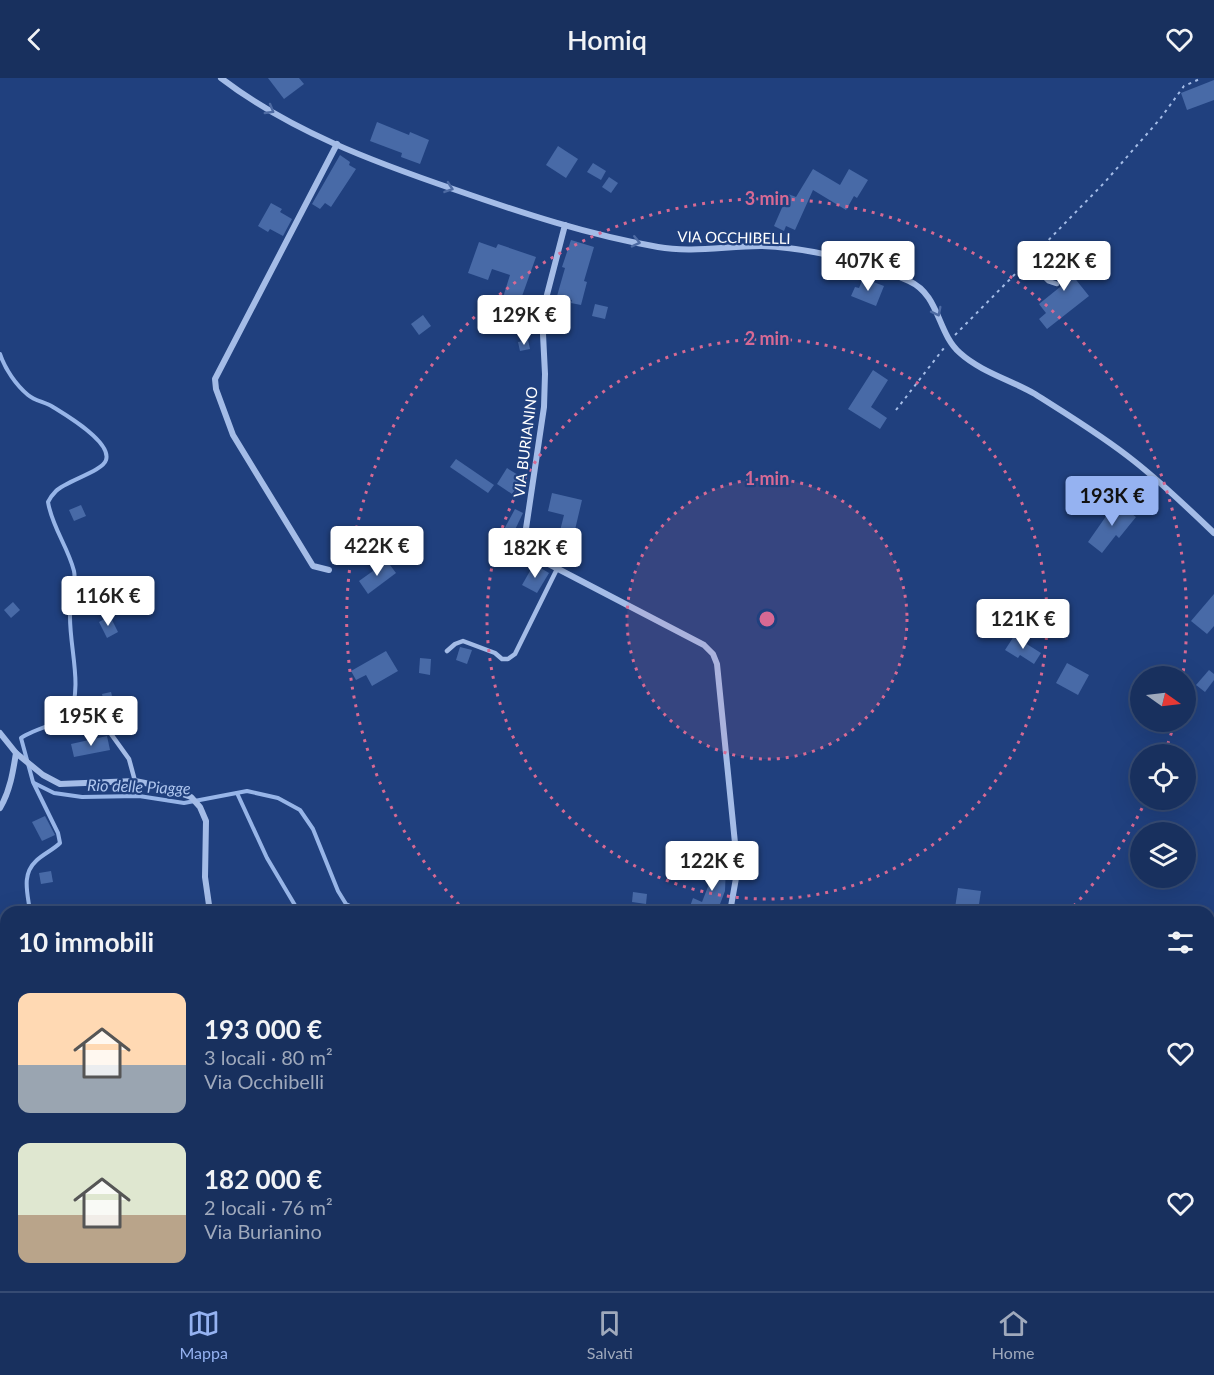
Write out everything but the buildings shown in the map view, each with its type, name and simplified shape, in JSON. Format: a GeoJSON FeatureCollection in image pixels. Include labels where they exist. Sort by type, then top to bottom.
{"type":"FeatureCollection","features":[{"type":"Feature","properties":{"kind":"street","name":"VIA OCCHIBELLI"},"geometry":{"type":"LineString","coordinates":[[221,78],[242,94],[288,121],[337,144],[419,178],[523,213],[564,225],[661,247],[764,246],[817,253],[871,267],[912,282],[930,298],[950,340],[962,356],[1032,393],[1132,459],[1214,533]]}},
{"type":"Feature","properties":{"kind":"street"},"geometry":{"type":"LineString","coordinates":[[329,570],[313,566],[233,435],[216,389],[215,379],[337,144]]}},
{"type":"Feature","properties":{"kind":"street","name":"VIA BURIANINO"},"geometry":{"type":"LineString","coordinates":[[564,225],[542,314],[544,407],[524,542],[528,550],[539,559],[704,645],[713,654],[717,664],[735,854],[736,878],[731,906]]}},
{"type":"Feature","properties":{"kind":"street"},"geometry":{"type":"LineString","coordinates":[[0,733],[16,753],[43,776],[60,784],[135,781],[160,786],[191,797],[200,807],[206,821],[205,877],[209,906]]}},
{"type":"Feature","properties":{"kind":"street"},"geometry":{"type":"LineString","coordinates":[[0,807],[5,800],[13,776],[16,753]]}},
{"type":"Feature","properties":{"kind":"lane"},"geometry":{"type":"LineString","coordinates":[[1028,261],[1048,281],[1056,284]]}},
{"type":"Feature","properties":{"kind":"lane"},"geometry":{"type":"LineString","coordinates":[[447,651],[463,640],[495,653],[502,659],[508,659],[515,654],[558,567]]}},
{"type":"Feature","properties":{"kind":"lane"},"geometry":{"type":"LineString","coordinates":[[93,726],[106,727],[129,759],[135,781]]}},
{"type":"Feature","properties":{"kind":"path"},"geometry":{"type":"LineString","coordinates":[[896,410],[950,340],[1105,182],[1160,118],[1184,86],[1202,78]]}},
{"type":"Feature","properties":{"kind":"waterway"},"geometry":{"type":"LineString","coordinates":[[0,354],[15,382],[24,391],[87,430],[102,445],[106,453],[106,460],[103,464],[61,487],[48,502],[74,571],[75,582],[70,617],[75,694],[69,718],[21,738],[33,782],[58,833],[60,843],[36,861],[28,872],[29,906]]}},
{"type":"Feature","properties":{"kind":"waterway","name":"Rio delle Piagge"},"geometry":{"type":"LineString","coordinates":[[34,783],[54,793],[82,797],[139,796],[184,803],[247,791],[278,798],[300,810],[313,829],[338,891],[346,904],[350,906]]}},
{"type":"Feature","properties":{"kind":"waterway"},"geometry":{"type":"LineString","coordinates":[[237,793],[267,858],[295,906]]}}]}
